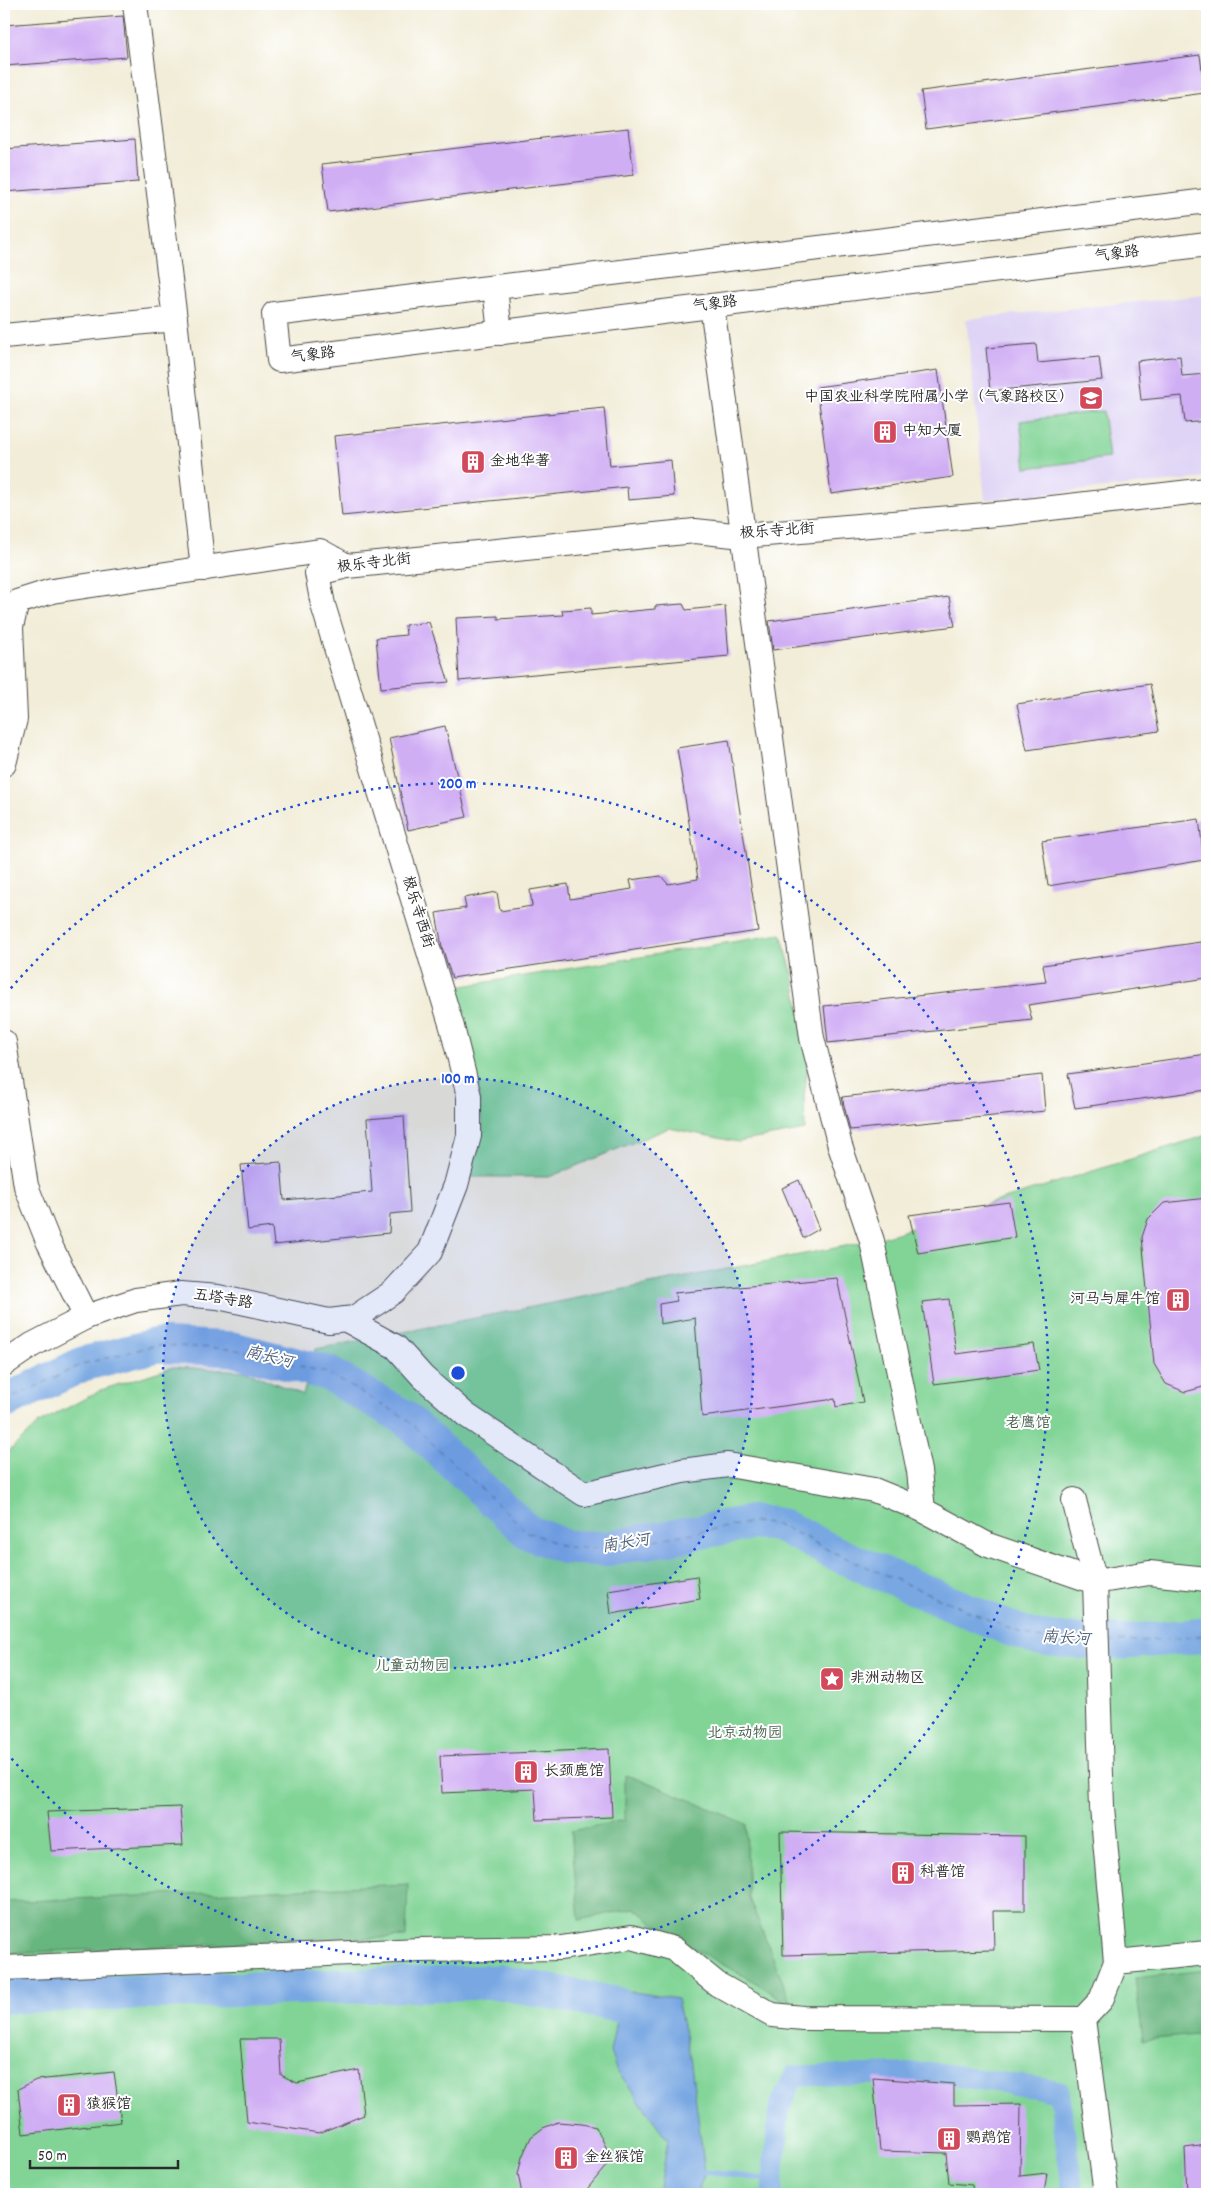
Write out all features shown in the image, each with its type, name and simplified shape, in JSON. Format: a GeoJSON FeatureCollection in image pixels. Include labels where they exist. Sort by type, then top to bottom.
{"type":"FeatureCollection","features":[{"type":"Feature","properties":{"kind":"street"},"geometry":{"type":"LineString","coordinates":[[135,4],[175,319],[203,569]]}},
{"type":"Feature","properties":{"kind":"street","name":"气象路"},"geometry":{"type":"LineString","coordinates":[[1207,201],[274,314],[279,360],[1207,244]]}},
{"type":"Feature","properties":{"kind":"street"},"geometry":{"type":"LineString","coordinates":[[495,288],[500,333]]}},
{"type":"Feature","properties":{"kind":"street"},"geometry":{"type":"LineString","coordinates":[[712,306],[812,1038],[840,1146],[872,1241],[919,1471],[923,1510]]}},
{"type":"Feature","properties":{"kind":"street"},"geometry":{"type":"LineString","coordinates":[[4,336],[175,319]]}},
{"type":"Feature","properties":{"kind":"street","name":"极乐寺北街"},"geometry":{"type":"LineString","coordinates":[[317,573],[347,566],[694,531],[743,536],[1008,513],[1207,490]]}},
{"type":"Feature","properties":{"kind":"street"},"geometry":{"type":"LineString","coordinates":[[4,764],[15,719],[11,627],[17,602],[52,591],[320,551],[347,566]]}},
{"type":"Feature","properties":{"kind":"street","name":"极乐寺西街"},"geometry":{"type":"LineString","coordinates":[[317,573],[323,605],[452,1026],[469,1096],[469,1136],[456,1185],[430,1252]]}},
{"type":"Feature","properties":{"kind":"street"},"geometry":{"type":"LineString","coordinates":[[4,1042],[26,1186],[48,1241],[86,1317]]}},
{"type":"Feature","properties":{"kind":"street","name":"五塔寺路"},"geometry":{"type":"LineString","coordinates":[[4,1364],[32,1345],[86,1317],[136,1300],[182,1294],[218,1297],[329,1321],[354,1318],[393,1292],[430,1252]]}},
{"type":"Feature","properties":{"kind":"street"},"geometry":{"type":"LineString","coordinates":[[344,1319],[396,1346],[423,1377],[466,1415],[584,1494],[682,1470],[728,1464],[874,1490],[923,1510],[988,1545],[1095,1582],[1149,1573],[1207,1579]]}},
{"type":"Feature","properties":{"kind":"street"},"geometry":{"type":"LineString","coordinates":[[4,1968],[420,1950],[561,1948],[631,1937],[674,1948],[717,1984],[772,2015],[803,2018],[1083,2019],[1101,2000],[1116,1962],[1102,1807],[1095,1582],[1074,1500]]}},
{"type":"Feature","properties":{"kind":"street"},"geometry":{"type":"LineString","coordinates":[[1116,1962],[1207,1953]]}},
{"type":"Feature","properties":{"kind":"street"},"geometry":{"type":"LineString","coordinates":[[1083,2019],[1106,2194]]}},
{"type":"Feature","properties":{"kind":"shaded area","name":"中国农业科学院附属小学（气象路校区）"},"geometry":{"type":"Polygon","coordinates":[[[1207,295],[1207,478],[985,500],[966,319],[1207,295]]]}},
{"type":"Feature","properties":{"kind":"green space"},"geometry":{"type":"Polygon","coordinates":[[[1103,411],[1109,458],[1026,468],[1020,421],[1103,411]]]}},
{"type":"Feature","properties":{"kind":"green space"},"geometry":{"type":"Polygon","coordinates":[[[781,934],[793,975],[809,1056],[804,1096],[805,1130],[738,1142],[669,1128],[549,1177],[468,1177],[483,1131],[473,1061],[451,988],[781,934]]]}},
{"type":"Feature","properties":{"kind":"green space","name":"北京动物园"},"geometry":{"type":"Polygon","coordinates":[[[1207,1135],[1207,2194],[4,2194],[4,1456],[39,1423],[101,1390],[173,1367],[246,1371],[303,1395],[316,1349],[871,1241],[1207,1135]]]}},
{"type":"Feature","properties":{"kind":"green space"},"geometry":{"type":"Polygon","coordinates":[[[625,1775],[647,1782],[746,1824],[749,1898],[793,2007],[758,1984],[669,1935],[635,1908],[579,1920],[571,1831],[625,1820],[625,1775]]]}},
{"type":"Feature","properties":{"kind":"green space"},"geometry":{"type":"Polygon","coordinates":[[[408,1884],[406,1937],[4,1953],[4,1902],[408,1884]]]}},
{"type":"Feature","properties":{"kind":"green space"},"geometry":{"type":"Polygon","coordinates":[[[1207,1970],[1207,2034],[1143,2040],[1135,1978],[1207,1970]]]}},
{"type":"Feature","properties":{"kind":"water"},"geometry":{"type":"Polygon","coordinates":[[[627,1991],[677,1999],[690,2057],[705,2172],[697,2194],[659,2194],[668,2140],[616,2069],[610,2052],[619,2005],[627,1991]]]}},
{"type":"Feature","properties":{"kind":"building"},"geometry":{"type":"Polygon","coordinates":[[[123,16],[127,57],[4,66],[4,25],[123,16]]]}},
{"type":"Feature","properties":{"kind":"building"},"geometry":{"type":"Polygon","coordinates":[[[1200,55],[1205,93],[926,129],[921,91],[1200,55]]]}},
{"type":"Feature","properties":{"kind":"building"},"geometry":{"type":"Polygon","coordinates":[[[628,128],[634,175],[328,212],[322,164],[628,128]]]}},
{"type":"Feature","properties":{"kind":"building"},"geometry":{"type":"Polygon","coordinates":[[[135,139],[138,182],[4,192],[4,149],[135,139]]]}},
{"type":"Feature","properties":{"kind":"building"},"geometry":{"type":"Polygon","coordinates":[[[1036,344],[1038,363],[1099,357],[1102,380],[990,391],[986,348],[1036,344]]]}},
{"type":"Feature","properties":{"kind":"building"},"geometry":{"type":"Polygon","coordinates":[[[1180,356],[1182,376],[1207,374],[1207,421],[1185,423],[1182,396],[1141,400],[1137,361],[1180,356]]]}},
{"type":"Feature","properties":{"kind":"building","name":"中知大厦"},"geometry":{"type":"Polygon","coordinates":[[[938,370],[953,477],[831,494],[817,387],[938,370]]]}},
{"type":"Feature","properties":{"kind":"building","name":"金地华著"},"geometry":{"type":"Polygon","coordinates":[[[604,408],[610,466],[671,460],[674,496],[628,500],[627,487],[342,516],[334,436],[604,408]]]}},
{"type":"Feature","properties":{"kind":"building"},"geometry":{"type":"Polygon","coordinates":[[[949,597],[955,626],[773,650],[769,621],[949,597]]]}},
{"type":"Feature","properties":{"kind":"building"},"geometry":{"type":"Polygon","coordinates":[[[683,604],[686,610],[725,606],[729,656],[459,681],[456,618],[498,616],[498,619],[563,615],[562,610],[591,608],[591,615],[655,609],[655,606],[683,604]]]}},
{"type":"Feature","properties":{"kind":"building"},"geometry":{"type":"Polygon","coordinates":[[[429,622],[449,682],[381,688],[376,638],[406,635],[405,625],[429,622]]]}},
{"type":"Feature","properties":{"kind":"building"},"geometry":{"type":"Polygon","coordinates":[[[1150,684],[1159,731],[1027,750],[1017,704],[1150,684]]]}},
{"type":"Feature","properties":{"kind":"building"},"geometry":{"type":"Polygon","coordinates":[[[445,726],[467,817],[408,830],[389,738],[445,726]]]}},
{"type":"Feature","properties":{"kind":"building"},"geometry":{"type":"Polygon","coordinates":[[[729,740],[758,931],[452,978],[442,947],[436,913],[466,908],[464,898],[497,892],[500,911],[532,906],[530,890],[568,884],[570,899],[632,889],[630,880],[661,876],[668,884],[698,879],[677,748],[729,740]]]}},
{"type":"Feature","properties":{"kind":"building"},"geometry":{"type":"Polygon","coordinates":[[[1199,819],[1204,860],[1048,886],[1042,841],[1199,819]]]}},
{"type":"Feature","properties":{"kind":"building"},"geometry":{"type":"Polygon","coordinates":[[[1207,941],[1207,978],[1028,1005],[1032,1020],[828,1043],[824,1006],[1046,982],[1043,965],[1207,941]]]}},
{"type":"Feature","properties":{"kind":"building"},"geometry":{"type":"Polygon","coordinates":[[[1207,1054],[1207,1090],[1075,1108],[1068,1074],[1207,1054]]]}},
{"type":"Feature","properties":{"kind":"building"},"geometry":{"type":"Polygon","coordinates":[[[1042,1075],[1045,1111],[850,1130],[842,1097],[1042,1075]]]}},
{"type":"Feature","properties":{"kind":"building"},"geometry":{"type":"Polygon","coordinates":[[[404,1116],[410,1212],[390,1214],[389,1233],[274,1245],[272,1227],[248,1230],[241,1165],[281,1162],[284,1200],[372,1192],[367,1119],[404,1116]]]}},
{"type":"Feature","properties":{"kind":"building"},"geometry":{"type":"Polygon","coordinates":[[[799,1180],[819,1229],[803,1238],[782,1188],[799,1180]]]}},
{"type":"Feature","properties":{"kind":"building","name":"河马与犀牛馆"},"geometry":{"type":"Polygon","coordinates":[[[1207,1198],[1207,1381],[1203,1387],[1185,1392],[1166,1384],[1154,1364],[1142,1237],[1148,1219],[1164,1203],[1207,1198]]]}},
{"type":"Feature","properties":{"kind":"building"},"geometry":{"type":"Polygon","coordinates":[[[1009,1202],[1015,1237],[918,1253],[909,1215],[1009,1202]]]}},
{"type":"Feature","properties":{"kind":"building"},"geometry":{"type":"Polygon","coordinates":[[[837,1278],[863,1402],[836,1407],[835,1399],[702,1417],[695,1318],[660,1324],[659,1304],[677,1301],[674,1293],[837,1278]]]}},
{"type":"Feature","properties":{"kind":"building"},"geometry":{"type":"Polygon","coordinates":[[[949,1299],[956,1354],[1034,1344],[1039,1370],[934,1384],[922,1302],[949,1299]]]}},
{"type":"Feature","properties":{"kind":"building"},"geometry":{"type":"Polygon","coordinates":[[[697,1576],[700,1599],[611,1614],[608,1590],[697,1576]]]}},
{"type":"Feature","properties":{"kind":"building","name":"长颈鹿馆"},"geometry":{"type":"Polygon","coordinates":[[[609,1749],[612,1817],[537,1820],[535,1789],[442,1793],[440,1756],[609,1749]]]}},
{"type":"Feature","properties":{"kind":"building"},"geometry":{"type":"Polygon","coordinates":[[[180,1807],[183,1845],[51,1851],[47,1812],[180,1807]]]}},
{"type":"Feature","properties":{"kind":"building","name":"科普馆"},"geometry":{"type":"Polygon","coordinates":[[[780,1832],[1025,1836],[1025,1911],[993,1911],[994,1950],[783,1955],[780,1832]]]}},
{"type":"Feature","properties":{"kind":"building"},"geometry":{"type":"Polygon","coordinates":[[[240,2039],[279,2039],[281,2075],[297,2083],[359,2070],[364,2115],[319,2133],[247,2122],[240,2039]]]}},
{"type":"Feature","properties":{"kind":"building","name":"猿猴馆"},"geometry":{"type":"Polygon","coordinates":[[[114,2072],[121,2122],[23,2134],[18,2089],[36,2080],[114,2072]]]}},
{"type":"Feature","properties":{"kind":"building","name":"鹦鹉馆"},"geometry":{"type":"Polygon","coordinates":[[[873,2078],[954,2084],[954,2105],[1021,2104],[1020,2176],[1047,2173],[1044,2194],[973,2194],[972,2185],[949,2183],[946,2153],[880,2151],[873,2078]]]}},
{"type":"Feature","properties":{"kind":"building","name":"金丝猴馆"},"geometry":{"type":"Polygon","coordinates":[[[558,2122],[596,2127],[612,2159],[583,2194],[522,2194],[518,2174],[522,2157],[531,2137],[543,2128],[558,2122]]]}},
{"type":"Feature","properties":{"kind":"building"},"geometry":{"type":"Polygon","coordinates":[[[1207,2145],[1207,2194],[1187,2194],[1185,2148],[1207,2145]]]}},
{"type":"Feature","properties":{"kind":"waterway","name":"南长河"},"geometry":{"type":"LineString","coordinates":[[4,1402],[83,1364],[157,1345],[233,1349],[327,1373],[404,1417],[528,1532],[565,1547],[604,1549],[754,1522],[778,1525],[828,1550],[1008,1628],[1036,1638],[1063,1641],[1124,1642],[1207,1635]]}},
{"type":"Feature","properties":{"kind":"waterway"},"geometry":{"type":"LineString","coordinates":[[4,1996],[499,1982],[619,2005]]}},
{"type":"Feature","properties":{"kind":"waterway"},"geometry":{"type":"LineString","coordinates":[[772,2194],[779,2108],[794,2076],[937,2073],[1059,2091],[1073,2194]]}},
{"type":"Feature","properties":{"kind":"waterway"},"geometry":{"type":"LineString","coordinates":[[705,2172],[773,2180]]}},
{"type":"Feature","properties":{"kind":"ferry route"},"geometry":{"type":"LineString","coordinates":[[4,1402],[83,1364],[157,1345],[233,1349],[327,1373],[404,1417],[528,1532],[565,1547],[604,1549],[754,1522],[778,1525],[828,1550],[1008,1628],[1036,1638],[1084,1641]]}},
{"type":"Feature","properties":{"kind":"ferry route"},"geometry":{"type":"LineString","coordinates":[[1108,1642],[1160,1640],[1207,1635]]}},
{"type":"Feature","properties":{"kind":"place","name":"中国农业科学院附属小学（气象路校区）"},"geometry":{"type":"Point","coordinates":[1091,398]}},
{"type":"Feature","properties":{"kind":"place","name":"中知大厦"},"geometry":{"type":"Point","coordinates":[885,432]}},
{"type":"Feature","properties":{"kind":"place","name":"金地华著"},"geometry":{"type":"Point","coordinates":[473,462]}},
{"type":"Feature","properties":{"kind":"place","name":"河马与犀牛馆"},"geometry":{"type":"Point","coordinates":[1178,1300]}},
{"type":"Feature","properties":{"kind":"place","name":"非洲动物区"},"geometry":{"type":"Point","coordinates":[832,1679]}},
{"type":"Feature","properties":{"kind":"place","name":"长颈鹿馆"},"geometry":{"type":"Point","coordinates":[526,1772]}},
{"type":"Feature","properties":{"kind":"place","name":"科普馆"},"geometry":{"type":"Point","coordinates":[903,1873]}},
{"type":"Feature","properties":{"kind":"place","name":"猿猴馆"},"geometry":{"type":"Point","coordinates":[69,2105]}},
{"type":"Feature","properties":{"kind":"place","name":"鹦鹉馆"},"geometry":{"type":"Point","coordinates":[949,2139]}},
{"type":"Feature","properties":{"kind":"place","name":"金丝猴馆"},"geometry":{"type":"Point","coordinates":[566,2158]}},
{"type":"Feature","properties":{"kind":"park label","name":"老鹰馆"},"geometry":{"type":"Point","coordinates":[1028,1424]}},
{"type":"Feature","properties":{"kind":"park label","name":"儿童动物园"},"geometry":{"type":"Point","coordinates":[412,1667]}}]}
